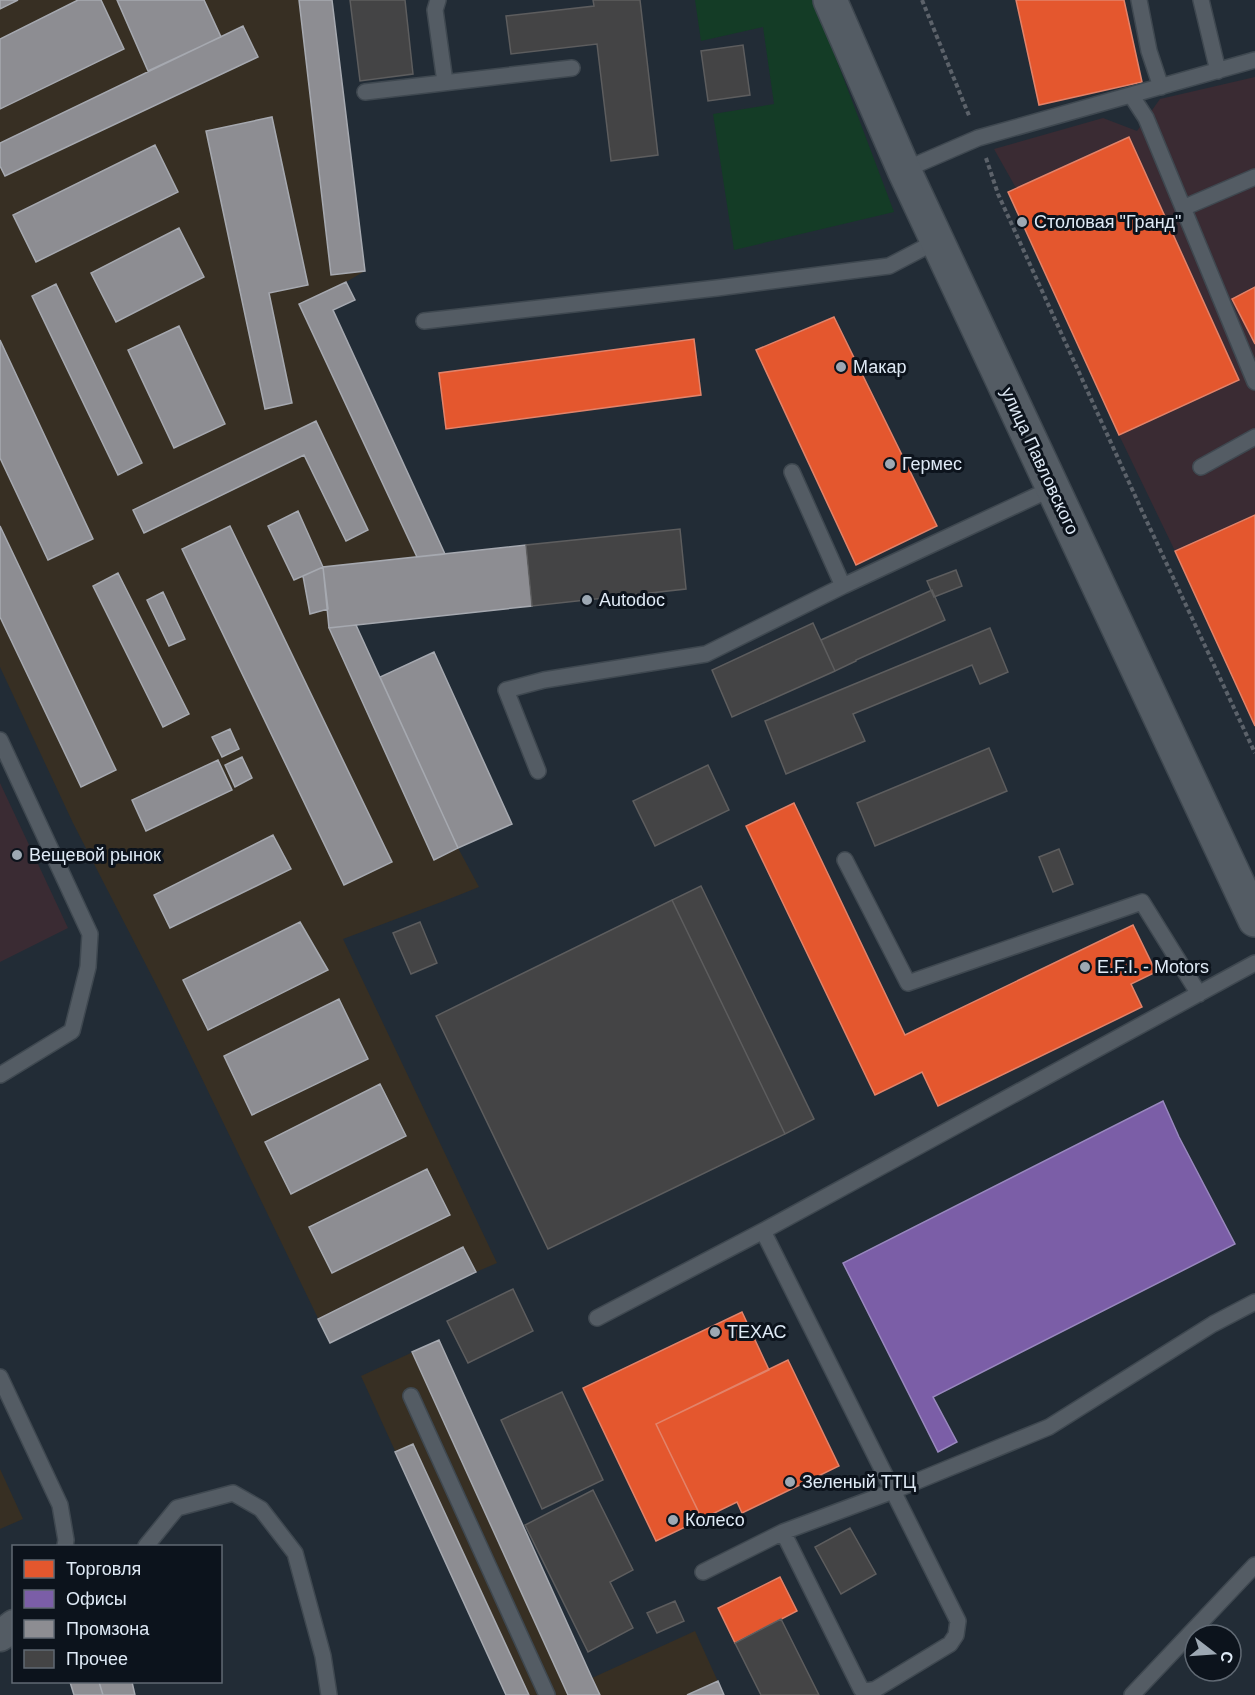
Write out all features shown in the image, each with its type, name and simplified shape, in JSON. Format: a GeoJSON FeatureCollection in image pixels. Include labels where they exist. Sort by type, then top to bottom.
{"type":"FeatureCollection","features":[{"type":"Feature","properties":{"kind":"street","name":"улица Павловского"},"geometry":{"type":"LineString","coordinates":[[830,0],[903,170],[1255,920]]}},
{"type":"Feature","properties":{"kind":"street"},"geometry":{"type":"LineString","coordinates":[[0,1636],[12,1627]]}},
{"type":"Feature","properties":{"kind":"lane"},"geometry":{"type":"LineString","coordinates":[[438,0],[435,10],[445,82]]}},
{"type":"Feature","properties":{"kind":"lane"},"geometry":{"type":"LineString","coordinates":[[1139,0],[1149,51],[1161,87]]}},
{"type":"Feature","properties":{"kind":"lane"},"geometry":{"type":"LineString","coordinates":[[1201,0],[1218,71]]}},
{"type":"Feature","properties":{"kind":"lane"},"geometry":{"type":"LineString","coordinates":[[903,170],[978,138],[1255,60]]}},
{"type":"Feature","properties":{"kind":"lane"},"geometry":{"type":"LineString","coordinates":[[365,92],[572,68]]}},
{"type":"Feature","properties":{"kind":"lane"},"geometry":{"type":"LineString","coordinates":[[1131,95],[1146,118],[1255,382]]}},
{"type":"Feature","properties":{"kind":"lane"},"geometry":{"type":"LineString","coordinates":[[1183,208],[1255,177]]}},
{"type":"Feature","properties":{"kind":"lane"},"geometry":{"type":"LineString","coordinates":[[424,321],[889,266],[937,240]]}},
{"type":"Feature","properties":{"kind":"lane"},"geometry":{"type":"LineString","coordinates":[[1200,467],[1255,437]]}},
{"type":"Feature","properties":{"kind":"lane"},"geometry":{"type":"LineString","coordinates":[[792,472],[843,586]]}},
{"type":"Feature","properties":{"kind":"lane"},"geometry":{"type":"LineString","coordinates":[[538,771],[506,690],[544,680],[706,654],[843,586],[1053,488]]}},
{"type":"Feature","properties":{"kind":"lane"},"geometry":{"type":"LineString","coordinates":[[0,740],[90,934],[88,967],[72,1030],[0,1075]]}},
{"type":"Feature","properties":{"kind":"lane"},"geometry":{"type":"LineString","coordinates":[[844,860],[908,983],[1142,902],[1198,994]]}},
{"type":"Feature","properties":{"kind":"lane"},"geometry":{"type":"LineString","coordinates":[[597,1318],[763,1231],[1255,963]]}},
{"type":"Feature","properties":{"kind":"lane"},"geometry":{"type":"LineString","coordinates":[[763,1231],[958,1621],[956,1635],[950,1644],[876,1689],[867,1691],[861,1689],[783,1532]]}},
{"type":"Feature","properties":{"kind":"lane"},"geometry":{"type":"LineString","coordinates":[[703,1572],[783,1532],[893,1491],[1049,1427],[1213,1324],[1255,1302]]}},
{"type":"Feature","properties":{"kind":"lane"},"geometry":{"type":"LineString","coordinates":[[0,1377],[60,1505],[65,1545]]}},
{"type":"Feature","properties":{"kind":"lane"},"geometry":{"type":"LineString","coordinates":[[411,1396],[547,1695]]}},
{"type":"Feature","properties":{"kind":"lane"},"geometry":{"type":"LineString","coordinates":[[147,1545],[177,1508],[233,1493],[261,1509],[296,1553],[323,1656],[329,1695]]}},
{"type":"Feature","properties":{"kind":"lane"},"geometry":{"type":"LineString","coordinates":[[1132,1695],[1255,1566]]}},
{"type":"Feature","properties":{"kind":"path"},"geometry":{"type":"LineString","coordinates":[[922,0],[978,138],[998,194],[1142,512],[1255,753]]}},
{"type":"Feature","properties":{"kind":"shaded area"},"geometry":{"type":"Polygon","coordinates":[[[0,0],[332,0],[365,271],[346,282],[355,300],[333,310],[445,554],[324,567],[329,627],[356,625],[458,848],[479,887],[343,939],[497,1263],[330,1343],[161,994],[73,823],[0,667],[0,0]]]}},
{"type":"Feature","properties":{"kind":"shaded area"},"geometry":{"type":"Polygon","coordinates":[[[1255,77],[1255,516],[1175,551],[1119,435],[1008,192],[1016,188],[994,149],[1103,118],[1137,131],[1160,99],[1255,77]]]}},
{"type":"Feature","properties":{"kind":"shaded area","name":"Вещевой рынок"},"geometry":{"type":"Polygon","coordinates":[[[0,783],[68,928],[0,962],[0,783]]]}},
{"type":"Feature","properties":{"kind":"shaded area"},"geometry":{"type":"Polygon","coordinates":[[[439,1340],[592,1678],[695,1631],[724,1695],[506,1695],[361,1376],[439,1340]]]}},
{"type":"Feature","properties":{"kind":"shaded area"},"geometry":{"type":"Polygon","coordinates":[[[0,1469],[23,1519],[0,1529],[0,1469]]]}},
{"type":"Feature","properties":{"kind":"green space"},"geometry":{"type":"Polygon","coordinates":[[[695,0],[814,0],[894,212],[734,250],[713,114],[774,104],[763,27],[701,41],[695,0]]]}},
{"type":"Feature","properties":{"kind":"building: Торговля"},"geometry":{"type":"Polygon","coordinates":[[[1016,0],[1124,0],[1142,82],[1039,105],[1016,0]]]}},
{"type":"Feature","properties":{"kind":"building: Торговля"},"geometry":{"type":"Polygon","coordinates":[[[1129,137],[1239,380],[1119,435],[1008,192],[1129,137]]]}},
{"type":"Feature","properties":{"kind":"building: Торговля"},"geometry":{"type":"Polygon","coordinates":[[[1255,287],[1255,344],[1232,299],[1255,287]]]}},
{"type":"Feature","properties":{"kind":"building: Торговля"},"geometry":{"type":"Polygon","coordinates":[[[834,317],[937,526],[856,565],[756,350],[834,317]]]}},
{"type":"Feature","properties":{"kind":"building: Торговля"},"geometry":{"type":"Polygon","coordinates":[[[694,339],[701,395],[446,429],[439,373],[694,339]]]}},
{"type":"Feature","properties":{"kind":"building: Торговля"},"geometry":{"type":"Polygon","coordinates":[[[1255,515],[1255,726],[1175,551],[1255,515]]]}},
{"type":"Feature","properties":{"kind":"building: Торговля"},"geometry":{"type":"Polygon","coordinates":[[[794,803],[905,1035],[1133,925],[1156,972],[1131,984],[1142,1007],[938,1106],[922,1072],[875,1095],[746,826],[794,803]]]}},
{"type":"Feature","properties":{"kind":"building: Торговля"},"geometry":{"type":"Polygon","coordinates":[[[742,1312],[769,1370],[656,1424],[702,1519],[656,1541],[583,1388],[742,1312]]]}},
{"type":"Feature","properties":{"kind":"building: Торговля"},"geometry":{"type":"Polygon","coordinates":[[[788,1360],[839,1466],[742,1513],[737,1502],[702,1519],[656,1424],[788,1360]]]}},
{"type":"Feature","properties":{"kind":"building: Торговля"},"geometry":{"type":"Polygon","coordinates":[[[780,1577],[797,1611],[735,1643],[718,1608],[780,1577]]]}},
{"type":"Feature","properties":{"kind":"building: Офисы"},"geometry":{"type":"Polygon","coordinates":[[[1163,1101],[1179,1137],[1235,1244],[933,1397],[957,1442],[938,1452],[843,1263],[1163,1101]]]}},
{"type":"Feature","properties":{"kind":"building: Промзона"},"geometry":{"type":"Polygon","coordinates":[[[0,0],[18,0],[0,9],[0,0]]]}},
{"type":"Feature","properties":{"kind":"building: Промзона"},"geometry":{"type":"Polygon","coordinates":[[[78,0],[101,0],[124,49],[0,109],[0,39],[78,0]]]}},
{"type":"Feature","properties":{"kind":"building: Промзона"},"geometry":{"type":"Polygon","coordinates":[[[117,0],[204,0],[221,37],[148,71],[117,0]]]}},
{"type":"Feature","properties":{"kind":"building: Промзона"},"geometry":{"type":"Polygon","coordinates":[[[299,0],[332,0],[365,271],[331,275],[299,0]]]}},
{"type":"Feature","properties":{"kind":"building: Промзона"},"geometry":{"type":"Polygon","coordinates":[[[243,26],[258,57],[5,176],[0,166],[0,143],[243,26]]]}},
{"type":"Feature","properties":{"kind":"building: Промзона"},"geometry":{"type":"Polygon","coordinates":[[[272,117],[308,285],[269,293],[292,403],[265,409],[206,131],[272,117]]]}},
{"type":"Feature","properties":{"kind":"building: Промзона"},"geometry":{"type":"Polygon","coordinates":[[[155,145],[178,192],[36,262],[13,215],[155,145]]]}},
{"type":"Feature","properties":{"kind":"building: Промзона"},"geometry":{"type":"Polygon","coordinates":[[[179,228],[204,277],[116,322],[91,273],[179,228]]]}},
{"type":"Feature","properties":{"kind":"building: Промзона"},"geometry":{"type":"Polygon","coordinates":[[[346,282],[355,300],[333,310],[445,554],[417,557],[299,304],[346,282]]]}},
{"type":"Feature","properties":{"kind":"building: Промзона"},"geometry":{"type":"Polygon","coordinates":[[[56,284],[142,463],[118,475],[32,296],[56,284]]]}},
{"type":"Feature","properties":{"kind":"building: Промзона"},"geometry":{"type":"Polygon","coordinates":[[[179,326],[225,424],[174,448],[128,350],[179,326]]]}},
{"type":"Feature","properties":{"kind":"building: Промзона"},"geometry":{"type":"Polygon","coordinates":[[[0,340],[93,539],[48,560],[0,458],[0,340]]]}},
{"type":"Feature","properties":{"kind":"building: Промзона"},"geometry":{"type":"Polygon","coordinates":[[[316,421],[368,530],[346,541],[304,455],[144,533],[133,510],[316,421]]]}},
{"type":"Feature","properties":{"kind":"building: Промзона"},"geometry":{"type":"Polygon","coordinates":[[[298,511],[323,567],[294,580],[268,526],[298,511]]]}},
{"type":"Feature","properties":{"kind":"building: Промзона"},"geometry":{"type":"Polygon","coordinates":[[[0,526],[116,770],[81,787],[0,617],[0,526]]]}},
{"type":"Feature","properties":{"kind":"building: Промзона"},"geometry":{"type":"Polygon","coordinates":[[[230,526],[392,862],[344,885],[182,549],[230,526]]]}},
{"type":"Feature","properties":{"kind":"building: Промзона"},"geometry":{"type":"Polygon","coordinates":[[[526,545],[532,606],[329,628],[323,567],[526,545]]]}},
{"type":"Feature","properties":{"kind":"building: Промзона"},"geometry":{"type":"Polygon","coordinates":[[[323,567],[328,609],[310,614],[303,576],[323,567]]]}},
{"type":"Feature","properties":{"kind":"building: Промзона"},"geometry":{"type":"Polygon","coordinates":[[[118,573],[189,714],[163,727],[93,586],[118,573]]]}},
{"type":"Feature","properties":{"kind":"building: Промзона"},"geometry":{"type":"Polygon","coordinates":[[[163,592],[185,639],[169,646],[147,600],[163,592]]]}},
{"type":"Feature","properties":{"kind":"building: Промзона"},"geometry":{"type":"Polygon","coordinates":[[[356,625],[458,848],[434,860],[329,628],[356,625]]]}},
{"type":"Feature","properties":{"kind":"building: Промзона"},"geometry":{"type":"Polygon","coordinates":[[[434,652],[512,824],[458,848],[380,677],[434,652]]]}},
{"type":"Feature","properties":{"kind":"building: Промзона"},"geometry":{"type":"Polygon","coordinates":[[[230,729],[239,749],[222,757],[212,737],[230,729]]]}},
{"type":"Feature","properties":{"kind":"building: Промзона"},"geometry":{"type":"Polygon","coordinates":[[[242,757],[252,778],[235,787],[225,765],[242,757]]]}},
{"type":"Feature","properties":{"kind":"building: Промзона"},"geometry":{"type":"Polygon","coordinates":[[[218,760],[232,790],[146,831],[132,800],[218,760]]]}},
{"type":"Feature","properties":{"kind":"building: Промзона"},"geometry":{"type":"Polygon","coordinates":[[[273,835],[291,869],[170,928],[154,895],[273,835]]]}},
{"type":"Feature","properties":{"kind":"building: Промзона"},"geometry":{"type":"Polygon","coordinates":[[[300,922],[328,970],[208,1030],[183,980],[300,922]]]}},
{"type":"Feature","properties":{"kind":"building: Промзона"},"geometry":{"type":"Polygon","coordinates":[[[339,999],[368,1059],[252,1115],[224,1056],[339,999]]]}},
{"type":"Feature","properties":{"kind":"building: Промзона"},"geometry":{"type":"Polygon","coordinates":[[[380,1084],[406,1136],[291,1194],[265,1142],[380,1084]]]}},
{"type":"Feature","properties":{"kind":"building: Промзона"},"geometry":{"type":"Polygon","coordinates":[[[427,1169],[450,1215],[332,1273],[309,1227],[427,1169]]]}},
{"type":"Feature","properties":{"kind":"building: Промзона"},"geometry":{"type":"Polygon","coordinates":[[[463,1247],[476,1272],[330,1343],[318,1319],[463,1247]]]}},
{"type":"Feature","properties":{"kind":"building: Промзона"},"geometry":{"type":"Polygon","coordinates":[[[439,1340],[600,1695],[568,1695],[412,1352],[439,1340]]]}},
{"type":"Feature","properties":{"kind":"building: Промзона"},"geometry":{"type":"Polygon","coordinates":[[[413,1444],[529,1695],[506,1695],[395,1452],[413,1444]]]}},
{"type":"Feature","properties":{"kind":"building: Промзона"},"geometry":{"type":"Polygon","coordinates":[[[718,1681],[724,1695],[687,1695],[718,1681]]]}},
{"type":"Feature","properties":{"kind":"building: Промзона"},"geometry":{"type":"Polygon","coordinates":[[[70,1683],[99,1683],[103,1695],[74,1695],[70,1683]]]}},
{"type":"Feature","properties":{"kind":"building: Промзона"},"geometry":{"type":"Polygon","coordinates":[[[99,1683],[132,1683],[135,1695],[103,1695],[99,1683]]]}},
{"type":"Feature","properties":{"kind":"building: Прочее"},"geometry":{"type":"Polygon","coordinates":[[[350,0],[405,0],[413,74],[360,81],[350,0]]]}},
{"type":"Feature","properties":{"kind":"building: Прочее"},"geometry":{"type":"Polygon","coordinates":[[[593,0],[640,0],[658,155],[611,161],[597,44],[511,54],[506,16],[594,6],[593,0]]]}},
{"type":"Feature","properties":{"kind":"building: Прочее"},"geometry":{"type":"Polygon","coordinates":[[[743,45],[750,95],[708,101],[701,51],[743,45]]]}},
{"type":"Feature","properties":{"kind":"building: Прочее"},"geometry":{"type":"Polygon","coordinates":[[[680,529],[686,589],[532,606],[526,545],[680,529]]]}},
{"type":"Feature","properties":{"kind":"building: Прочее"},"geometry":{"type":"Polygon","coordinates":[[[956,570],[962,586],[934,597],[927,581],[956,570]]]}},
{"type":"Feature","properties":{"kind":"building: Прочее"},"geometry":{"type":"Polygon","coordinates":[[[932,590],[945,620],[835,671],[821,640],[932,590]]]}},
{"type":"Feature","properties":{"kind":"building: Прочее"},"geometry":{"type":"Polygon","coordinates":[[[813,623],[835,671],[732,717],[712,670],[813,623]]]}},
{"type":"Feature","properties":{"kind":"building: Прочее"},"geometry":{"type":"Polygon","coordinates":[[[990,628],[1008,672],[980,684],[972,665],[853,714],[865,741],[786,774],[765,721],[990,628]]]}},
{"type":"Feature","properties":{"kind":"building: Прочее"},"geometry":{"type":"Polygon","coordinates":[[[989,748],[1007,791],[875,846],[857,803],[989,748]]]}},
{"type":"Feature","properties":{"kind":"building: Прочее"},"geometry":{"type":"Polygon","coordinates":[[[708,765],[729,810],[655,846],[633,801],[708,765]]]}},
{"type":"Feature","properties":{"kind":"building: Прочее"},"geometry":{"type":"Polygon","coordinates":[[[1059,849],[1073,884],[1053,892],[1039,857],[1059,849]]]}},
{"type":"Feature","properties":{"kind":"building: Прочее"},"geometry":{"type":"Polygon","coordinates":[[[701,886],[814,1119],[785,1134],[672,900],[701,886]]]}},
{"type":"Feature","properties":{"kind":"building: Прочее"},"geometry":{"type":"Polygon","coordinates":[[[672,900],[785,1134],[548,1249],[436,1016],[672,900]]]}},
{"type":"Feature","properties":{"kind":"building: Прочее"},"geometry":{"type":"Polygon","coordinates":[[[420,922],[437,963],[411,974],[393,933],[420,922]]]}},
{"type":"Feature","properties":{"kind":"building: Прочее"},"geometry":{"type":"Polygon","coordinates":[[[513,1289],[533,1331],[468,1363],[447,1321],[513,1289]]]}},
{"type":"Feature","properties":{"kind":"building: Прочее"},"geometry":{"type":"Polygon","coordinates":[[[562,1392],[603,1480],[542,1509],[501,1420],[562,1392]]]}},
{"type":"Feature","properties":{"kind":"building: Прочее"},"geometry":{"type":"Polygon","coordinates":[[[593,1490],[633,1570],[610,1582],[633,1628],[588,1652],[525,1525],[593,1490]]]}},
{"type":"Feature","properties":{"kind":"building: Прочее"},"geometry":{"type":"Polygon","coordinates":[[[850,1528],[876,1574],[841,1594],[815,1547],[850,1528]]]}},
{"type":"Feature","properties":{"kind":"building: Прочее"},"geometry":{"type":"Polygon","coordinates":[[[675,1601],[684,1621],[657,1633],[647,1613],[675,1601]]]}},
{"type":"Feature","properties":{"kind":"building: Прочее"},"geometry":{"type":"Polygon","coordinates":[[[781,1619],[819,1695],[761,1695],[735,1643],[781,1619]]]}},
{"type":"Feature","properties":{"kind":"place","name":"Столовая \"Гранд\""},"geometry":{"type":"Point","coordinates":[1022,222]}},
{"type":"Feature","properties":{"kind":"place","name":"Макар"},"geometry":{"type":"Point","coordinates":[841,367]}},
{"type":"Feature","properties":{"kind":"place","name":"Гермес"},"geometry":{"type":"Point","coordinates":[890,464]}},
{"type":"Feature","properties":{"kind":"place","name":"Autodoc"},"geometry":{"type":"Point","coordinates":[587,600]}},
{"type":"Feature","properties":{"kind":"place","name":"Вещевой рынок"},"geometry":{"type":"Point","coordinates":[17,855]}},
{"type":"Feature","properties":{"kind":"place","name":"E.F.I. - Motors"},"geometry":{"type":"Point","coordinates":[1085,967]}},
{"type":"Feature","properties":{"kind":"place","name":"ТЕХАС"},"geometry":{"type":"Point","coordinates":[715,1332]}},
{"type":"Feature","properties":{"kind":"place","name":"Зеленый ТТЦ"},"geometry":{"type":"Point","coordinates":[790,1482]}},
{"type":"Feature","properties":{"kind":"place","name":"Колесо"},"geometry":{"type":"Point","coordinates":[673,1520]}}]}
